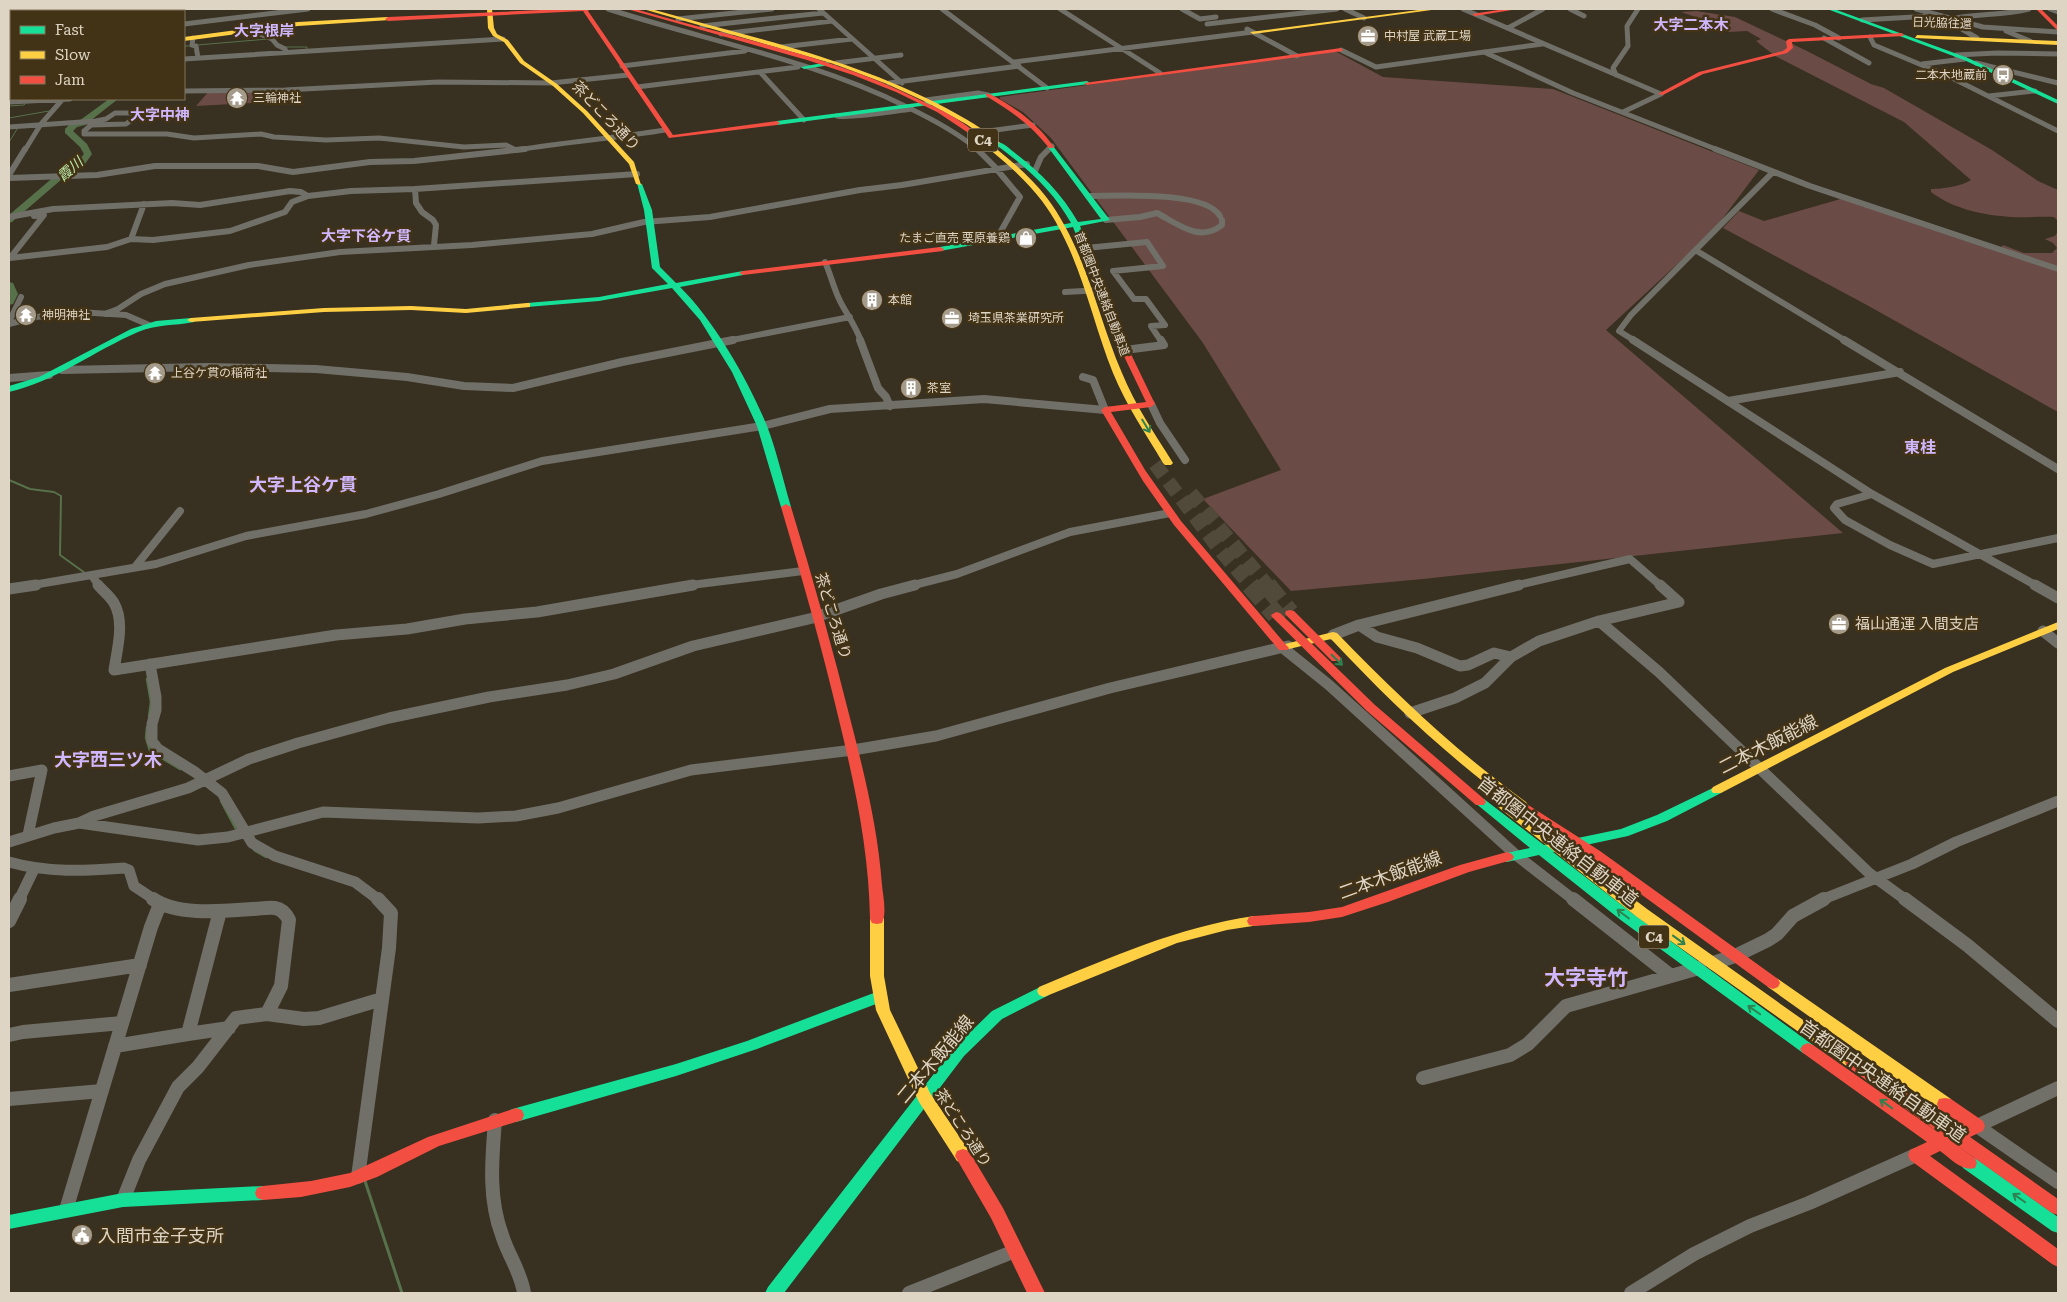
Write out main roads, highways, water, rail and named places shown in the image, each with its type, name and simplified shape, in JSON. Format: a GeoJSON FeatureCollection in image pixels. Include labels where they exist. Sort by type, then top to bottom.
{"type":"FeatureCollection","features":[{"type":"Feature","properties":{"kind":"main road"},"geometry":{"type":"LineString","coordinates":[[584,9],[671,137],[837,116],[930,101],[1047,88],[1341,50]]}},
{"type":"Feature","properties":{"kind":"main road"},"geometry":{"type":"LineString","coordinates":[[188,38],[298,24],[490,12],[588,9]]}},
{"type":"Feature","properties":{"kind":"main road","name":"首都圏中央連絡自動車道"},"geometry":{"type":"LineString","coordinates":[[622,9],[852,77],[931,112],[989,151],[1024,185],[1043,209],[1054,228],[1111,381],[1137,434],[1155,464]]}},
{"type":"Feature","properties":{"kind":"main road","name":"首都圏中央連絡自動車道"},"geometry":{"type":"LineString","coordinates":[[630,9],[823,64],[876,83],[949,118],[978,136],[1002,155],[1032,184],[1058,220],[1071,247],[1117,373],[1132,403],[1168,463]]}},
{"type":"Feature","properties":{"kind":"main road"},"geometry":{"type":"LineString","coordinates":[[646,9],[678,19],[699,31],[726,33],[781,47],[894,82],[981,132],[1026,165],[1062,204],[1086,248],[1100,290],[1148,405],[1108,409],[1147,482],[1221,578],[1286,647],[1331,635],[1410,712],[1476,770],[1731,957],[1974,1128],[1920,1154],[2058,1259]]}},
{"type":"Feature","properties":{"kind":"main road"},"geometry":{"type":"LineString","coordinates":[[1253,32],[1436,9]]}},
{"type":"Feature","properties":{"kind":"main road"},"geometry":{"type":"LineString","coordinates":[[1475,14],[1516,9]]}},
{"type":"Feature","properties":{"kind":"main road","name":"日光脇往還"},"geometry":{"type":"LineString","coordinates":[[1830,9],[1905,36],[1980,43],[2030,41],[2058,43]]}},
{"type":"Feature","properties":{"kind":"main road"},"geometry":{"type":"LineString","coordinates":[[2038,9],[2058,30]]}},
{"type":"Feature","properties":{"kind":"main road","name":"茶どころ通り"},"geometry":{"type":"LineString","coordinates":[[490,12],[492,32],[503,39],[522,62],[551,83],[588,115],[628,157],[637,174],[648,210],[656,268],[699,313],[720,343],[762,426],[837,682],[871,828],[874,857],[879,997],[891,1030],[924,1097],[973,1169],[1036,1293]]}},
{"type":"Feature","properties":{"kind":"main road"},"geometry":{"type":"LineString","coordinates":[[1662,94],[1691,77],[1707,71],[1785,52],[1790,48],[1789,41],[1905,36],[1966,59],[2058,102]]}},
{"type":"Feature","properties":{"kind":"main road"},"geometry":{"type":"LineString","coordinates":[[805,66],[834,63]]}},
{"type":"Feature","properties":{"kind":"main road"},"geometry":{"type":"LineString","coordinates":[[9,389],[35,382],[62,370],[134,331],[149,325],[324,310],[411,308],[472,311],[599,299],[734,274],[930,251],[996,240],[1043,229],[1106,220],[1059,159],[1052,146],[1033,125],[1022,114],[988,95]]}},
{"type":"Feature","properties":{"kind":"main road","name":"首都圏中央連絡自動車道"},"geometry":{"type":"LineString","coordinates":[[1290,613],[1372,694],[1432,747],[1529,826],[1642,913],[1747,989],[2058,1208]]}},
{"type":"Feature","properties":{"kind":"main road","name":"首都圏中央連絡自動車道"},"geometry":{"type":"LineString","coordinates":[[1276,615],[1352,691],[1420,752],[1517,833],[1736,997],[2058,1226]]}},
{"type":"Feature","properties":{"kind":"main road","name":"二本木飯能線"},"geometry":{"type":"LineString","coordinates":[[774,1293],[959,1052],[978,1032],[1003,1012],[1184,935],[1225,925],[1301,919],[1339,912],[1375,902],[1462,868],[1607,837],[1650,824],[1949,670],[2058,625]]}},
{"type":"Feature","properties":{"kind":"main road"},"geometry":{"type":"LineString","coordinates":[[9,1222],[123,1200],[289,1192],[325,1186],[358,1177],[430,1143],[495,1120],[676,1070],[752,1045],[879,997]]}},
{"type":"Feature","properties":{"kind":"waterway"},"geometry":{"type":"LineString","coordinates":[[62,10],[67,9]]}},
{"type":"Feature","properties":{"kind":"waterway"},"geometry":{"type":"LineString","coordinates":[[197,45],[268,39]]}},
{"type":"Feature","properties":{"kind":"waterway"},"geometry":{"type":"LineString","coordinates":[[185,46],[190,46]]}},
{"type":"Feature","properties":{"kind":"waterway"},"geometry":{"type":"LineString","coordinates":[[284,47],[307,47],[307,51]]}},
{"type":"Feature","properties":{"kind":"waterway","name":"霞川"},"geometry":{"type":"LineString","coordinates":[[9,220],[59,177],[82,162],[88,154],[84,146],[68,131],[74,125],[82,123],[113,100]]}},
{"type":"Feature","properties":{"kind":"waterway"},"geometry":{"type":"LineString","coordinates":[[9,106],[24,105],[26,103]]}},
{"type":"Feature","properties":{"kind":"waterway"},"geometry":{"type":"LineString","coordinates":[[9,118],[49,111]]}},
{"type":"Feature","properties":{"kind":"waterway"},"geometry":{"type":"LineString","coordinates":[[9,142],[19,126]]}},
{"type":"Feature","properties":{"kind":"waterway","name":"霞川"},"geometry":{"type":"LineString","coordinates":[[9,285],[13,294],[9,302]]}},
{"type":"Feature","properties":{"kind":"waterway"},"geometry":{"type":"LineString","coordinates":[[9,480],[30,489],[54,492],[61,496],[60,555],[85,573]]}},
{"type":"Feature","properties":{"kind":"waterway"},"geometry":{"type":"LineString","coordinates":[[147,679],[151,702],[149,717]]}},
{"type":"Feature","properties":{"kind":"waterway"},"geometry":{"type":"LineString","coordinates":[[147,727],[146,738],[150,751],[180,769]]}},
{"type":"Feature","properties":{"kind":"waterway"},"geometry":{"type":"LineString","coordinates":[[221,801],[237,831]]}},
{"type":"Feature","properties":{"kind":"waterway"},"geometry":{"type":"LineString","coordinates":[[254,850],[266,857]]}},
{"type":"Feature","properties":{"kind":"waterway"},"geometry":{"type":"LineString","coordinates":[[365,1181],[402,1293]]}},
{"type":"Feature","properties":{"kind":"tunnel"},"geometry":{"type":"LineString","coordinates":[[1155,464],[1219,549],[1251,586]]}},
{"type":"Feature","properties":{"kind":"tunnel"},"geometry":{"type":"LineString","coordinates":[[1191,493],[1268,586]]}},
{"type":"Feature","properties":{"kind":"tunnel"},"geometry":{"type":"LineString","coordinates":[[1250,585],[1276,615]]}},
{"type":"Feature","properties":{"kind":"tunnel"},"geometry":{"type":"LineString","coordinates":[[1267,585],[1290,613]]}},
{"type":"Feature","properties":{"kind":"place","name":"中村屋 武蔵工場"},"geometry":{"type":"Point","coordinates":[1368,36]}},
{"type":"Feature","properties":{"kind":"place","name":"二本木地蔵前"},"geometry":{"type":"Point","coordinates":[2003,75]}},
{"type":"Feature","properties":{"kind":"place","name":"三輪神社"},"geometry":{"type":"Point","coordinates":[237,98]}},
{"type":"Feature","properties":{"kind":"place","name":"たまご直売 栗原養鶏"},"geometry":{"type":"Point","coordinates":[1026,238]}},
{"type":"Feature","properties":{"kind":"place","name":"本館"},"geometry":{"type":"Point","coordinates":[872,300]}},
{"type":"Feature","properties":{"kind":"place","name":"神明神社"},"geometry":{"type":"Point","coordinates":[26,315]}},
{"type":"Feature","properties":{"kind":"place","name":"埼玉県茶業研究所"},"geometry":{"type":"Point","coordinates":[952,318]}},
{"type":"Feature","properties":{"kind":"place","name":"上谷ケ貫の稲荷社"},"geometry":{"type":"Point","coordinates":[155,373]}},
{"type":"Feature","properties":{"kind":"place","name":"茶室"},"geometry":{"type":"Point","coordinates":[911,388]}},
{"type":"Feature","properties":{"kind":"place","name":"福山通運 入間支店"},"geometry":{"type":"Point","coordinates":[1839,624]}},
{"type":"Feature","properties":{"kind":"place","name":"入間市金子支所"},"geometry":{"type":"Point","coordinates":[82,1235]}},
{"type":"Feature","properties":{"kind":"district","name":"大字二本木"},"geometry":{"type":"Point","coordinates":[1691,25]}},
{"type":"Feature","properties":{"kind":"district","name":"大字根岸"},"geometry":{"type":"Point","coordinates":[264,31]}},
{"type":"Feature","properties":{"kind":"district","name":"大字中神"},"geometry":{"type":"Point","coordinates":[160,115]}},
{"type":"Feature","properties":{"kind":"district","name":"大字下谷ケ貫"},"geometry":{"type":"Point","coordinates":[366,236]}},
{"type":"Feature","properties":{"kind":"district","name":"東桂"},"geometry":{"type":"Point","coordinates":[1920,447]}},
{"type":"Feature","properties":{"kind":"district","name":"大字上谷ケ貫"},"geometry":{"type":"Point","coordinates":[303,484]}},
{"type":"Feature","properties":{"kind":"district","name":"大字西三ツ木"},"geometry":{"type":"Point","coordinates":[108,759]}},
{"type":"Feature","properties":{"kind":"district","name":"大字寺竹"},"geometry":{"type":"Point","coordinates":[1586,978]}}]}
